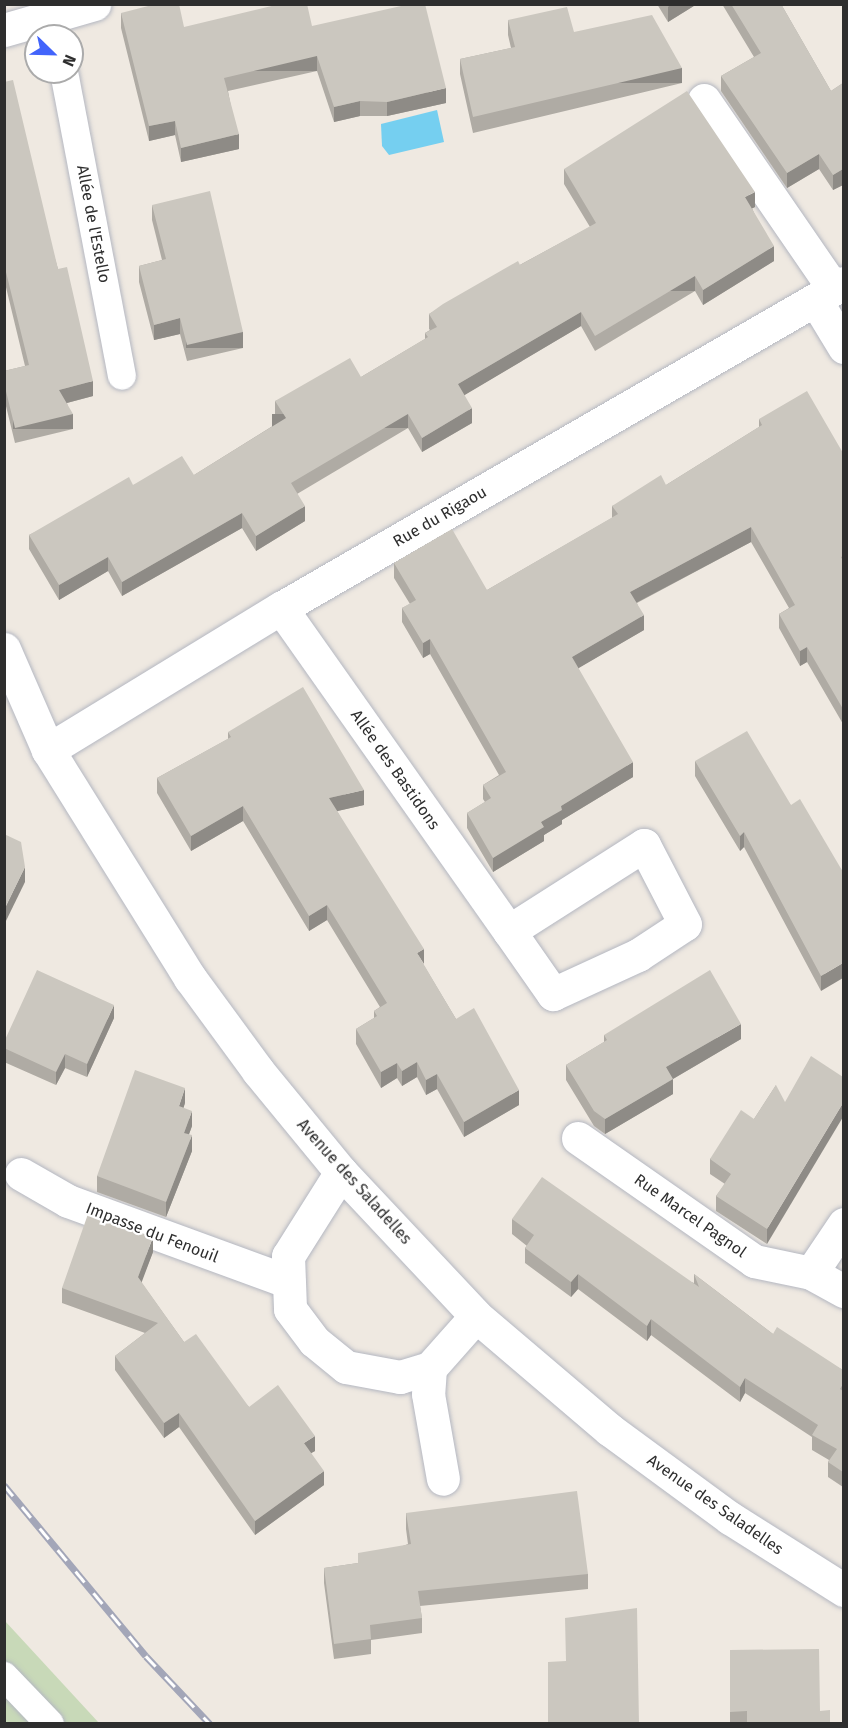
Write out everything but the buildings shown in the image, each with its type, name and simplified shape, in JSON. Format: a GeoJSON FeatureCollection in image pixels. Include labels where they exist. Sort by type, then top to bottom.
{"type":"FeatureCollection","features":[{"type":"Feature","properties":{"kind":"street"},"geometry":{"type":"LineString","coordinates":[[59,24],[94,4]]}},
{"type":"Feature","properties":{"kind":"street"},"geometry":{"type":"LineString","coordinates":[[4,30],[24,28]]}},
{"type":"Feature","properties":{"kind":"street"},"geometry":{"type":"LineString","coordinates":[[704,100],[831,291],[843,347]]}},
{"type":"Feature","properties":{"kind":"street","name":"Rue du Rigaou"},"geometry":{"type":"LineString","coordinates":[[48,750],[281,608],[831,291]]}},
{"type":"Feature","properties":{"kind":"street","name":"Allée des Bastidons"},"geometry":{"type":"LineString","coordinates":[[281,608],[509,932],[553,994],[638,955],[685,924],[644,846],[509,932]]}},
{"type":"Feature","properties":{"kind":"street","name":"Avenue des Saladelles"},"geometry":{"type":"LineString","coordinates":[[4,649],[48,750],[190,978],[258,1071],[341,1172],[476,1316],[610,1430],[730,1518],[843,1590]]}},
{"type":"Feature","properties":{"kind":"street","name":"Rue Marcel Pagnol"},"geometry":{"type":"LineString","coordinates":[[578,1138],[754,1261],[811,1273],[843,1291]]}},
{"type":"Feature","properties":{"kind":"street"},"geometry":{"type":"LineString","coordinates":[[341,1172],[288,1256],[290,1309],[314,1341],[346,1367],[400,1377],[430,1368],[476,1316]]}},
{"type":"Feature","properties":{"kind":"street","name":"Impasse du Fenouil"},"geometry":{"type":"LineString","coordinates":[[21,1174],[68,1202],[289,1282]]}},
{"type":"Feature","properties":{"kind":"street"},"geometry":{"type":"LineString","coordinates":[[811,1273],[843,1224]]}},
{"type":"Feature","properties":{"kind":"street"},"geometry":{"type":"LineString","coordinates":[[430,1368],[428,1394],[443,1479]]}},
{"type":"Feature","properties":{"kind":"lane","name":"Allée de l'Estello"},"geometry":{"type":"LineString","coordinates":[[66,84],[122,375]]}},
{"type":"Feature","properties":{"kind":"lane"},"geometry":{"type":"LineString","coordinates":[[4,1676],[50,1724]]}},
{"type":"Feature","properties":{"kind":"green space"},"geometry":{"type":"Polygon","coordinates":[[[5,1621],[99,1723],[5,1723],[5,1621]]]}},
{"type":"Feature","properties":{"kind":"water"},"geometry":{"type":"Polygon","coordinates":[[[437,110],[444,142],[389,155],[382,146],[381,124],[437,110]]]}},
{"type":"Feature","properties":{"kind":"railway"},"geometry":{"type":"LineString","coordinates":[[4,1485],[146,1656],[210,1724]]}}]}
